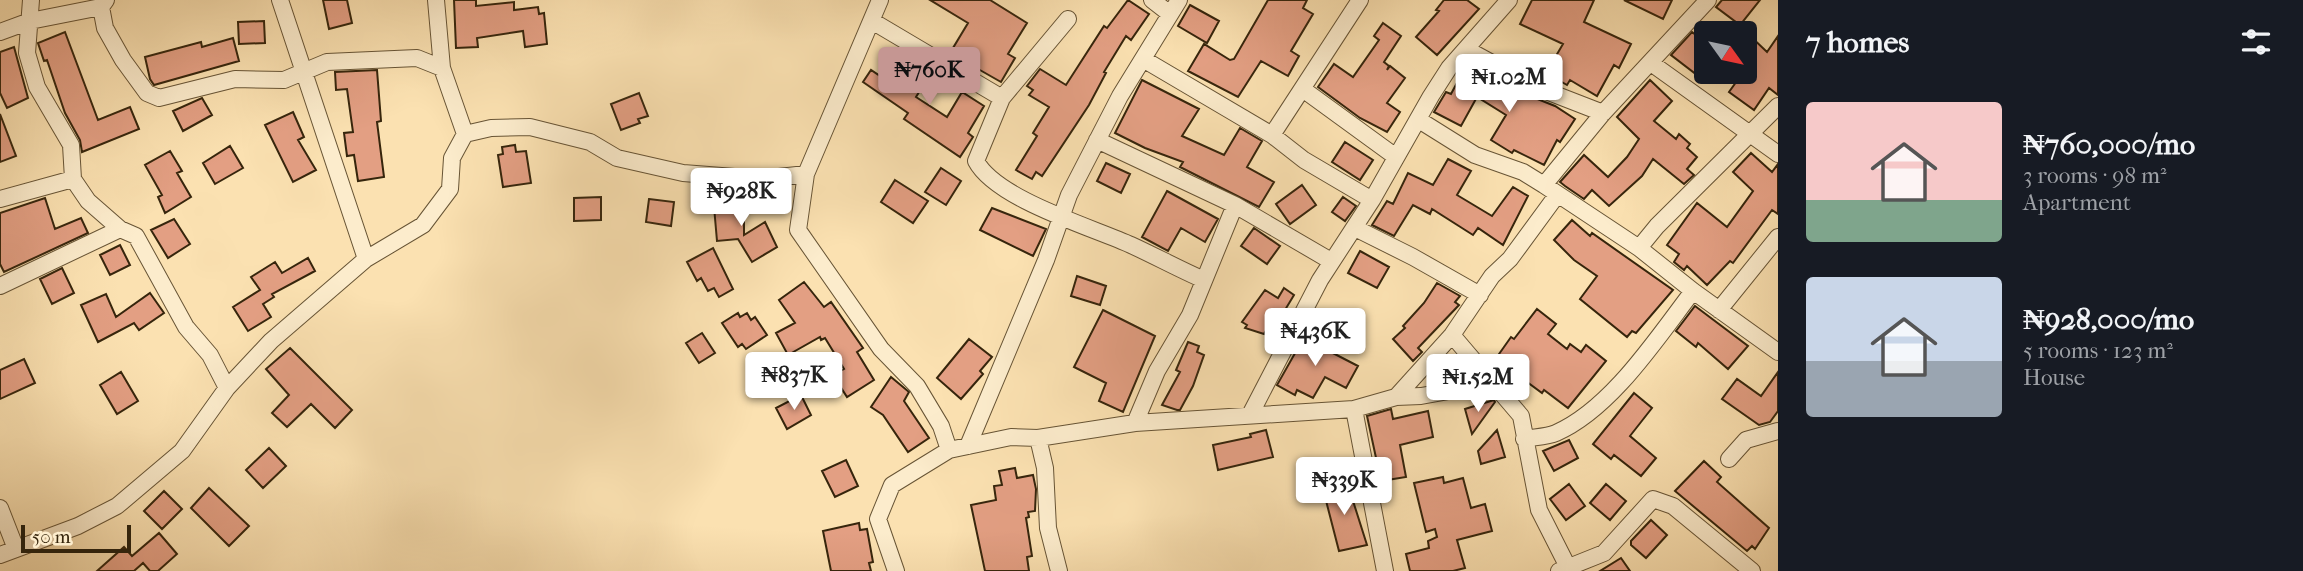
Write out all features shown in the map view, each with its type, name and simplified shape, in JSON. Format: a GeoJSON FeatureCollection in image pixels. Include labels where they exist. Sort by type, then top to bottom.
{"type":"FeatureCollection","features":[{"type":"Feature","properties":{"kind":"street"},"geometry":{"type":"LineString","coordinates":[[31,0],[27,53],[37,87],[71,145],[73,179],[88,201],[120,229],[136,236],[186,327],[210,355],[227,388]]}},
{"type":"Feature","properties":{"kind":"street"},"geometry":{"type":"LineString","coordinates":[[280,0],[366,259]]}},
{"type":"Feature","properties":{"kind":"street"},"geometry":{"type":"LineString","coordinates":[[0,555],[78,526],[117,506],[142,487],[182,452],[227,388],[271,341],[366,259],[423,225],[450,189],[452,158],[465,134],[442,68],[436,0]]}},
{"type":"Feature","properties":{"kind":"street"},"geometry":{"type":"LineString","coordinates":[[880,0],[806,174],[798,230],[881,349],[917,386],[941,426],[948,450]]}},
{"type":"Feature","properties":{"kind":"street"},"geometry":{"type":"LineString","coordinates":[[1152,0],[1170,14]]}},
{"type":"Feature","properties":{"kind":"street"},"geometry":{"type":"LineString","coordinates":[[968,446],[1069,195],[1097,140],[1179,0]]}},
{"type":"Feature","properties":{"kind":"street"},"geometry":{"type":"LineString","coordinates":[[1272,135],[1304,90],[1360,0]]}},
{"type":"Feature","properties":{"kind":"street"},"geometry":{"type":"LineString","coordinates":[[1250,415],[1331,261],[1372,200],[1450,68],[1509,0]]}},
{"type":"Feature","properties":{"kind":"street"},"geometry":{"type":"LineString","coordinates":[[1396,397],[1452,335],[1603,113],[1708,0]]}},
{"type":"Feature","properties":{"kind":"street"},"geometry":{"type":"LineString","coordinates":[[0,32],[30,21],[104,4],[106,28],[123,60],[147,93],[159,98],[173,97],[212,83],[235,79],[284,80],[327,62],[417,58],[442,68]]}},
{"type":"Feature","properties":{"kind":"street"},"geometry":{"type":"LineString","coordinates":[[1068,19],[1002,98],[976,161],[982,172],[999,185],[1061,217],[1129,244],[1204,280]]}},
{"type":"Feature","properties":{"kind":"street"},"geometry":{"type":"LineString","coordinates":[[872,21],[1002,98]]}},
{"type":"Feature","properties":{"kind":"street"},"geometry":{"type":"LineString","coordinates":[[1466,49],[1536,87],[1603,113]]}},
{"type":"Feature","properties":{"kind":"street"},"geometry":{"type":"LineString","coordinates":[[1143,59],[1272,135],[1304,160],[1372,200]]}},
{"type":"Feature","properties":{"kind":"street"},"geometry":{"type":"LineString","coordinates":[[1651,63],[1778,154]]}},
{"type":"Feature","properties":{"kind":"street"},"geometry":{"type":"LineString","coordinates":[[1304,90],[1396,157]]}},
{"type":"Feature","properties":{"kind":"street"},"geometry":{"type":"LineString","coordinates":[[1640,248],[1657,226],[1778,106]]}},
{"type":"Feature","properties":{"kind":"street"},"geometry":{"type":"LineString","coordinates":[[1419,120],[1475,155],[1523,172],[1551,190],[1640,248],[1693,292],[1778,352]]}},
{"type":"Feature","properties":{"kind":"street"},"geometry":{"type":"LineString","coordinates":[[465,134],[491,128],[530,127],[590,142],[617,158],[683,173],[760,179],[806,174]]}},
{"type":"Feature","properties":{"kind":"street"},"geometry":{"type":"LineString","coordinates":[[1097,140],[1235,205],[1331,261]]}},
{"type":"Feature","properties":{"kind":"street"},"geometry":{"type":"LineString","coordinates":[[0,199],[73,179]]}},
{"type":"Feature","properties":{"kind":"street"},"geometry":{"type":"LineString","coordinates":[[1135,423],[1157,371],[1190,315],[1235,205]]}},
{"type":"Feature","properties":{"kind":"street"},"geometry":{"type":"LineString","coordinates":[[1354,228],[1480,295]]}},
{"type":"Feature","properties":{"kind":"street"},"geometry":{"type":"LineString","coordinates":[[0,286],[120,229]]}},
{"type":"Feature","properties":{"kind":"street"},"geometry":{"type":"LineString","coordinates":[[1719,310],[1778,237]]}},
{"type":"Feature","properties":{"kind":"street"},"geometry":{"type":"LineString","coordinates":[[1524,439],[1555,434],[1583,417],[1643,357],[1693,292]]}},
{"type":"Feature","properties":{"kind":"street"},"geometry":{"type":"LineString","coordinates":[[1452,335],[1521,416],[1539,510],[1565,570],[1604,553],[1653,499],[1674,506],[1752,571]]}},
{"type":"Feature","properties":{"kind":"street"},"geometry":{"type":"LineString","coordinates":[[896,571],[878,519],[892,485],[948,450],[1011,437],[1038,438],[1135,423],[1354,409],[1396,397],[1422,396],[1493,383]]}},
{"type":"Feature","properties":{"kind":"street"},"geometry":{"type":"LineString","coordinates":[[1354,409],[1385,571]]}},
{"type":"Feature","properties":{"kind":"street"},"geometry":{"type":"LineString","coordinates":[[1729,459],[1746,440],[1778,431]]}},
{"type":"Feature","properties":{"kind":"street"},"geometry":{"type":"LineString","coordinates":[[1038,438],[1045,468],[1048,528],[1059,571]]}},
{"type":"Feature","properties":{"kind":"street"},"geometry":{"type":"LineString","coordinates":[[0,508],[16,550]]}},
{"type":"Feature","properties":{"kind":"building"},"geometry":{"type":"Polygon","coordinates":[[[323,0],[347,0],[352,23],[329,29],[323,0]]]}},
{"type":"Feature","properties":{"kind":"building"},"geometry":{"type":"Polygon","coordinates":[[[454,0],[476,0],[476,6],[514,2],[514,10],[538,7],[539,14],[544,13],[547,44],[525,47],[523,31],[477,38],[478,47],[456,48],[454,0]]]}},
{"type":"Feature","properties":{"kind":"building"},"geometry":{"type":"Polygon","coordinates":[[[930,0],[990,0],[1027,23],[1008,54],[1015,58],[1001,82],[950,53],[968,23],[930,0]]]}},
{"type":"Feature","properties":{"kind":"building"},"geometry":{"type":"Polygon","coordinates":[[[1128,0],[1149,14],[1131,40],[1126,36],[1104,72],[1106,73],[1089,105],[1042,176],[1036,172],[1032,179],[1016,170],[1037,136],[1033,133],[1049,107],[1029,95],[1033,90],[1027,86],[1040,69],[1066,85],[1104,26],[1107,28],[1128,0]]]}},
{"type":"Feature","properties":{"kind":"building"},"geometry":{"type":"Polygon","coordinates":[[[1268,0],[1307,0],[1303,8],[1313,14],[1291,51],[1299,56],[1288,76],[1261,61],[1238,97],[1188,71],[1204,44],[1230,60],[1234,59],[1268,0]]]}},
{"type":"Feature","properties":{"kind":"building"},"geometry":{"type":"Polygon","coordinates":[[[1444,0],[1467,0],[1479,9],[1437,55],[1416,37],[1439,11],[1436,10],[1444,0]]]}},
{"type":"Feature","properties":{"kind":"building"},"geometry":{"type":"Polygon","coordinates":[[[1532,0],[1594,0],[1584,22],[1631,44],[1619,68],[1614,65],[1597,96],[1570,80],[1567,85],[1546,73],[1563,44],[1520,24],[1532,0]]]}},
{"type":"Feature","properties":{"kind":"building"},"geometry":{"type":"Polygon","coordinates":[[[1624,0],[1672,0],[1663,19],[1624,0]]]}},
{"type":"Feature","properties":{"kind":"building"},"geometry":{"type":"Polygon","coordinates":[[[1722,0],[1760,0],[1743,21],[1735,21],[1716,7],[1722,0]]]}},
{"type":"Feature","properties":{"kind":"building"},"geometry":{"type":"Polygon","coordinates":[[[1190,5],[1219,21],[1207,43],[1178,26],[1190,5]]]}},
{"type":"Feature","properties":{"kind":"building"},"geometry":{"type":"Polygon","coordinates":[[[264,21],[265,43],[239,44],[238,22],[264,21]]]}},
{"type":"Feature","properties":{"kind":"building"},"geometry":{"type":"Polygon","coordinates":[[[1383,23],[1401,36],[1384,62],[1389,66],[1387,70],[1390,66],[1405,78],[1387,103],[1400,112],[1387,132],[1360,118],[1318,87],[1334,64],[1353,77],[1379,40],[1374,36],[1383,23]]]}},
{"type":"Feature","properties":{"kind":"building"},"geometry":{"type":"Polygon","coordinates":[[[65,32],[98,120],[130,107],[139,129],[82,152],[80,140],[65,113],[47,60],[44,61],[38,43],[65,32]]]}},
{"type":"Feature","properties":{"kind":"building"},"geometry":{"type":"Polygon","coordinates":[[[1692,32],[1694,34],[1694,73],[1671,55],[1692,32]]]}},
{"type":"Feature","properties":{"kind":"building"},"geometry":{"type":"Polygon","coordinates":[[[1778,36],[1778,95],[1769,88],[1754,110],[1729,92],[1735,84],[1757,84],[1757,42],[1767,52],[1778,36]]]}},
{"type":"Feature","properties":{"kind":"building"},"geometry":{"type":"Polygon","coordinates":[[[233,38],[239,61],[154,85],[150,79],[145,57],[201,42],[202,47],[233,38]]]}},
{"type":"Feature","properties":{"kind":"building"},"geometry":{"type":"Polygon","coordinates":[[[14,47],[28,98],[7,108],[0,93],[0,52],[14,47]]]}},
{"type":"Feature","properties":{"kind":"building"},"geometry":{"type":"Polygon","coordinates":[[[907,58],[931,73],[916,97],[947,117],[962,92],[984,106],[968,133],[973,137],[960,157],[904,119],[908,113],[863,82],[871,70],[892,84],[907,58]]]}},
{"type":"Feature","properties":{"kind":"building"},"geometry":{"type":"Polygon","coordinates":[[[1467,64],[1522,93],[1555,106],[1575,119],[1560,142],[1557,140],[1544,165],[1514,150],[1512,153],[1491,140],[1506,115],[1477,97],[1461,126],[1434,112],[1446,92],[1451,94],[1467,64]]]}},
{"type":"Feature","properties":{"kind":"building"},"geometry":{"type":"Polygon","coordinates":[[[377,70],[381,121],[377,122],[384,177],[358,181],[354,155],[347,156],[344,133],[353,132],[347,89],[336,90],[335,72],[377,70]]]}},
{"type":"Feature","properties":{"kind":"building"},"geometry":{"type":"Polygon","coordinates":[[[1142,80],[1199,109],[1182,136],[1224,155],[1240,128],[1262,141],[1247,167],[1274,182],[1259,207],[1180,167],[1183,162],[1115,133],[1142,80]]]}},
{"type":"Feature","properties":{"kind":"building"},"geometry":{"type":"Polygon","coordinates":[[[1650,80],[1672,101],[1654,121],[1676,139],[1679,134],[1690,144],[1687,148],[1697,157],[1687,169],[1694,175],[1684,184],[1653,159],[1642,176],[1609,206],[1592,190],[1584,199],[1560,182],[1584,155],[1608,177],[1627,157],[1639,139],[1617,117],[1650,80]]]}},
{"type":"Feature","properties":{"kind":"building"},"geometry":{"type":"Polygon","coordinates":[[[639,93],[648,116],[638,119],[640,123],[621,130],[611,104],[639,93]]]}},
{"type":"Feature","properties":{"kind":"building"},"geometry":{"type":"Polygon","coordinates":[[[202,98],[212,115],[183,131],[173,111],[202,98]]]}},
{"type":"Feature","properties":{"kind":"building"},"geometry":{"type":"Polygon","coordinates":[[[293,112],[304,137],[298,140],[316,170],[293,182],[265,125],[293,112]]]}},
{"type":"Feature","properties":{"kind":"building"},"geometry":{"type":"Polygon","coordinates":[[[0,114],[16,156],[0,162],[0,114]]]}},
{"type":"Feature","properties":{"kind":"building"},"geometry":{"type":"Polygon","coordinates":[[[1345,142],[1373,160],[1360,180],[1332,162],[1345,142]]]}},
{"type":"Feature","properties":{"kind":"building"},"geometry":{"type":"Polygon","coordinates":[[[515,145],[516,152],[526,151],[531,183],[503,187],[498,155],[503,154],[502,147],[515,145]]]}},
{"type":"Feature","properties":{"kind":"building"},"geometry":{"type":"Polygon","coordinates":[[[230,146],[243,168],[215,184],[203,163],[230,146]]]}},
{"type":"Feature","properties":{"kind":"building"},"geometry":{"type":"Polygon","coordinates":[[[170,151],[182,171],[177,173],[191,197],[165,213],[158,197],[162,195],[145,165],[170,151]]]}},
{"type":"Feature","properties":{"kind":"building"},"geometry":{"type":"Polygon","coordinates":[[[1751,153],[1772,172],[1778,164],[1778,214],[1772,210],[1733,263],[1730,261],[1707,285],[1687,266],[1684,270],[1674,262],[1679,254],[1667,245],[1697,203],[1727,227],[1753,191],[1733,172],[1751,153]]]}},
{"type":"Feature","properties":{"kind":"building"},"geometry":{"type":"Polygon","coordinates":[[[1448,159],[1471,171],[1457,195],[1492,216],[1513,187],[1528,196],[1503,245],[1478,228],[1473,235],[1432,209],[1430,214],[1413,205],[1394,236],[1372,225],[1387,201],[1393,204],[1408,173],[1433,185],[1448,159]]]}},
{"type":"Feature","properties":{"kind":"building"},"geometry":{"type":"Polygon","coordinates":[[[1106,163],[1130,174],[1121,193],[1097,181],[1106,163]]]}},
{"type":"Feature","properties":{"kind":"building"},"geometry":{"type":"Polygon","coordinates":[[[941,168],[961,181],[946,205],[925,192],[941,168]]]}},
{"type":"Feature","properties":{"kind":"building"},"geometry":{"type":"Polygon","coordinates":[[[895,180],[928,201],[913,223],[881,202],[895,180]]]}},
{"type":"Feature","properties":{"kind":"building"},"geometry":{"type":"Polygon","coordinates":[[[1302,185],[1316,205],[1290,224],[1276,204],[1302,185]]]}},
{"type":"Feature","properties":{"kind":"building"},"geometry":{"type":"Polygon","coordinates":[[[1167,191],[1218,219],[1205,242],[1181,228],[1168,251],[1142,237],[1167,191]]]}},
{"type":"Feature","properties":{"kind":"building"},"geometry":{"type":"Polygon","coordinates":[[[726,194],[727,199],[744,198],[744,235],[765,222],[777,247],[752,262],[738,239],[717,241],[713,195],[726,194]]]}},
{"type":"Feature","properties":{"kind":"building"},"geometry":{"type":"Polygon","coordinates":[[[601,197],[601,220],[574,221],[574,198],[601,197]]]}},
{"type":"Feature","properties":{"kind":"building"},"geometry":{"type":"Polygon","coordinates":[[[1343,197],[1356,206],[1345,221],[1332,212],[1343,197]]]}},
{"type":"Feature","properties":{"kind":"building"},"geometry":{"type":"Polygon","coordinates":[[[45,198],[55,229],[81,218],[88,233],[4,272],[0,264],[0,213],[45,198]]]}},
{"type":"Feature","properties":{"kind":"building"},"geometry":{"type":"Polygon","coordinates":[[[649,199],[674,202],[671,226],[646,222],[649,199]]]}},
{"type":"Feature","properties":{"kind":"building"},"geometry":{"type":"Polygon","coordinates":[[[992,208],[1046,229],[1033,256],[980,230],[992,208]]]}},
{"type":"Feature","properties":{"kind":"building"},"geometry":{"type":"Polygon","coordinates":[[[174,219],[190,244],[168,258],[151,230],[174,219]]]}},
{"type":"Feature","properties":{"kind":"building"},"geometry":{"type":"Polygon","coordinates":[[[1572,220],[1590,236],[1592,233],[1673,290],[1636,333],[1632,331],[1627,337],[1580,299],[1597,276],[1574,260],[1554,240],[1572,220]]]}},
{"type":"Feature","properties":{"kind":"building"},"geometry":{"type":"Polygon","coordinates":[[[1254,228],[1280,246],[1267,264],[1241,246],[1254,228]]]}},
{"type":"Feature","properties":{"kind":"building"},"geometry":{"type":"Polygon","coordinates":[[[120,245],[130,265],[110,275],[100,255],[120,245]]]}},
{"type":"Feature","properties":{"kind":"building"},"geometry":{"type":"Polygon","coordinates":[[[713,248],[733,289],[719,297],[714,288],[708,291],[701,278],[697,281],[687,262],[713,248]]]}},
{"type":"Feature","properties":{"kind":"building"},"geometry":{"type":"Polygon","coordinates":[[[1360,251],[1389,267],[1377,288],[1348,273],[1360,251]]]}},
{"type":"Feature","properties":{"kind":"building"},"geometry":{"type":"Polygon","coordinates":[[[308,258],[315,271],[272,294],[274,297],[263,304],[271,317],[248,331],[233,307],[260,290],[251,277],[275,262],[282,273],[308,258]]]}},
{"type":"Feature","properties":{"kind":"building"},"geometry":{"type":"Polygon","coordinates":[[[62,268],[74,293],[52,304],[40,279],[62,268]]]}},
{"type":"Feature","properties":{"kind":"building"},"geometry":{"type":"Polygon","coordinates":[[[1077,276],[1106,286],[1100,305],[1071,296],[1077,276]]]}},
{"type":"Feature","properties":{"kind":"building"},"geometry":{"type":"Polygon","coordinates":[[[804,282],[824,307],[831,302],[863,348],[857,352],[874,380],[847,397],[833,375],[844,369],[825,338],[821,340],[820,337],[788,355],[776,333],[795,323],[779,300],[804,282]]]}},
{"type":"Feature","properties":{"kind":"building"},"geometry":{"type":"Polygon","coordinates":[[[1437,283],[1460,296],[1455,302],[1459,305],[1418,348],[1422,352],[1413,361],[1393,339],[1405,328],[1403,326],[1424,303],[1437,283]]]}},
{"type":"Feature","properties":{"kind":"building"},"geometry":{"type":"Polygon","coordinates":[[[1284,288],[1294,295],[1282,315],[1277,312],[1264,334],[1245,328],[1247,325],[1242,322],[1265,290],[1278,298],[1284,288]]]}},
{"type":"Feature","properties":{"kind":"building"},"geometry":{"type":"Polygon","coordinates":[[[150,293],[164,313],[139,330],[134,323],[98,342],[81,305],[106,294],[116,317],[150,293]]]}},
{"type":"Feature","properties":{"kind":"building"},"geometry":{"type":"Polygon","coordinates":[[[1695,306],[1748,346],[1728,369],[1698,343],[1696,347],[1676,331],[1695,306]]]}},
{"type":"Feature","properties":{"kind":"building"},"geometry":{"type":"Polygon","coordinates":[[[1537,309],[1556,324],[1548,334],[1567,349],[1570,344],[1581,352],[1586,345],[1606,361],[1568,408],[1515,373],[1512,378],[1492,364],[1511,337],[1514,339],[1537,309]]]}},
{"type":"Feature","properties":{"kind":"building"},"geometry":{"type":"Polygon","coordinates":[[[1103,310],[1155,336],[1123,412],[1099,401],[1106,383],[1074,367],[1103,310]]]}},
{"type":"Feature","properties":{"kind":"building"},"geometry":{"type":"Polygon","coordinates":[[[738,313],[740,317],[747,313],[751,320],[755,317],[767,335],[746,349],[742,344],[738,347],[722,323],[738,313]]]}},
{"type":"Feature","properties":{"kind":"building"},"geometry":{"type":"Polygon","coordinates":[[[1307,332],[1329,347],[1327,350],[1358,366],[1346,388],[1325,377],[1313,398],[1297,390],[1295,395],[1277,385],[1307,332]]]}},
{"type":"Feature","properties":{"kind":"building"},"geometry":{"type":"Polygon","coordinates":[[[702,333],[715,353],[699,363],[686,343],[702,333]]]}},
{"type":"Feature","properties":{"kind":"building"},"geometry":{"type":"Polygon","coordinates":[[[969,339],[992,357],[980,371],[983,374],[961,399],[937,378],[969,339]]]}},
{"type":"Feature","properties":{"kind":"building"},"geometry":{"type":"Polygon","coordinates":[[[1188,342],[1199,346],[1197,352],[1204,355],[1193,386],[1180,410],[1177,410],[1162,405],[1180,372],[1176,370],[1188,342]]]}},
{"type":"Feature","properties":{"kind":"building"},"geometry":{"type":"Polygon","coordinates":[[[290,348],[352,410],[335,428],[311,404],[287,427],[272,413],[289,395],[266,369],[290,348]]]}},
{"type":"Feature","properties":{"kind":"building"},"geometry":{"type":"Polygon","coordinates":[[[24,359],[35,383],[0,399],[0,370],[24,359]]]}},
{"type":"Feature","properties":{"kind":"building"},"geometry":{"type":"Polygon","coordinates":[[[121,372],[138,401],[117,414],[100,385],[121,372]]]}},
{"type":"Feature","properties":{"kind":"building"},"geometry":{"type":"Polygon","coordinates":[[[1778,372],[1778,411],[1770,422],[1759,425],[1722,399],[1737,379],[1761,396],[1778,372]]]}},
{"type":"Feature","properties":{"kind":"building"},"geometry":{"type":"Polygon","coordinates":[[[891,377],[909,392],[904,401],[929,438],[908,452],[883,415],[871,407],[891,377]]]}},
{"type":"Feature","properties":{"kind":"building"},"geometry":{"type":"Polygon","coordinates":[[[1634,393],[1652,408],[1630,436],[1656,458],[1641,476],[1614,455],[1611,459],[1593,444],[1634,393]]]}},
{"type":"Feature","properties":{"kind":"building"},"geometry":{"type":"Polygon","coordinates":[[[801,395],[811,415],[787,429],[776,408],[801,395]]]}},
{"type":"Feature","properties":{"kind":"building"},"geometry":{"type":"Polygon","coordinates":[[[1494,400],[1495,402],[1472,434],[1465,409],[1494,400]]]}},
{"type":"Feature","properties":{"kind":"building"},"geometry":{"type":"Polygon","coordinates":[[[1391,409],[1393,419],[1428,411],[1433,437],[1400,445],[1406,477],[1381,481],[1367,416],[1391,409]]]}},
{"type":"Feature","properties":{"kind":"building"},"geometry":{"type":"Polygon","coordinates":[[[1266,430],[1273,457],[1218,470],[1213,445],[1251,437],[1250,434],[1266,430]]]}},
{"type":"Feature","properties":{"kind":"building"},"geometry":{"type":"Polygon","coordinates":[[[1497,430],[1505,457],[1481,464],[1478,451],[1497,430]]]}},
{"type":"Feature","properties":{"kind":"building"},"geometry":{"type":"Polygon","coordinates":[[[1569,440],[1578,458],[1554,471],[1543,451],[1569,440]]]}},
{"type":"Feature","properties":{"kind":"building"},"geometry":{"type":"Polygon","coordinates":[[[269,448],[286,466],[263,488],[246,470],[269,448]]]}},
{"type":"Feature","properties":{"kind":"building"},"geometry":{"type":"Polygon","coordinates":[[[846,460],[858,486],[835,497],[822,471],[846,460]]]}},
{"type":"Feature","properties":{"kind":"building"},"geometry":{"type":"Polygon","coordinates":[[[1704,461],[1721,477],[1717,482],[1769,528],[1755,549],[1752,546],[1747,551],[1675,491],[1704,461]]]}},
{"type":"Feature","properties":{"kind":"building"},"geometry":{"type":"Polygon","coordinates":[[[1015,468],[1017,478],[1033,475],[1036,489],[1035,511],[1028,512],[1029,517],[1026,518],[1032,556],[1027,557],[1029,571],[985,571],[971,505],[996,500],[994,486],[1002,485],[999,471],[1015,468]]]}},
{"type":"Feature","properties":{"kind":"building"},"geometry":{"type":"Polygon","coordinates":[[[1443,477],[1444,483],[1463,478],[1471,508],[1485,504],[1492,531],[1457,540],[1465,568],[1453,571],[1410,571],[1406,554],[1429,548],[1428,541],[1437,537],[1435,529],[1426,532],[1414,483],[1443,477]]]}},
{"type":"Feature","properties":{"kind":"building"},"geometry":{"type":"Polygon","coordinates":[[[1347,482],[1367,545],[1339,551],[1323,489],[1347,482]]]}},
{"type":"Feature","properties":{"kind":"building"},"geometry":{"type":"Polygon","coordinates":[[[1569,484],[1585,506],[1566,520],[1550,499],[1569,484]]]}},
{"type":"Feature","properties":{"kind":"building"},"geometry":{"type":"Polygon","coordinates":[[[1606,484],[1626,501],[1610,520],[1590,503],[1606,484]]]}},
{"type":"Feature","properties":{"kind":"building"},"geometry":{"type":"Polygon","coordinates":[[[209,488],[249,526],[229,546],[191,508],[209,488]]]}},
{"type":"Feature","properties":{"kind":"building"},"geometry":{"type":"Polygon","coordinates":[[[164,491],[182,509],[162,529],[144,511],[164,491]]]}},
{"type":"Feature","properties":{"kind":"building"},"geometry":{"type":"Polygon","coordinates":[[[1651,520],[1667,535],[1646,558],[1631,545],[1631,541],[1651,520]]]}},
{"type":"Feature","properties":{"kind":"building"},"geometry":{"type":"Polygon","coordinates":[[[859,523],[860,530],[867,529],[873,562],[869,563],[871,571],[831,571],[823,531],[859,523]]]}},
{"type":"Feature","properties":{"kind":"building"},"geometry":{"type":"Polygon","coordinates":[[[159,533],[177,554],[158,571],[150,571],[143,563],[134,571],[97,571],[124,547],[132,556],[159,533]]]}},
{"type":"Feature","properties":{"kind":"building"},"geometry":{"type":"Polygon","coordinates":[[[1621,558],[1630,571],[1600,571],[1621,558]]]}}]}
